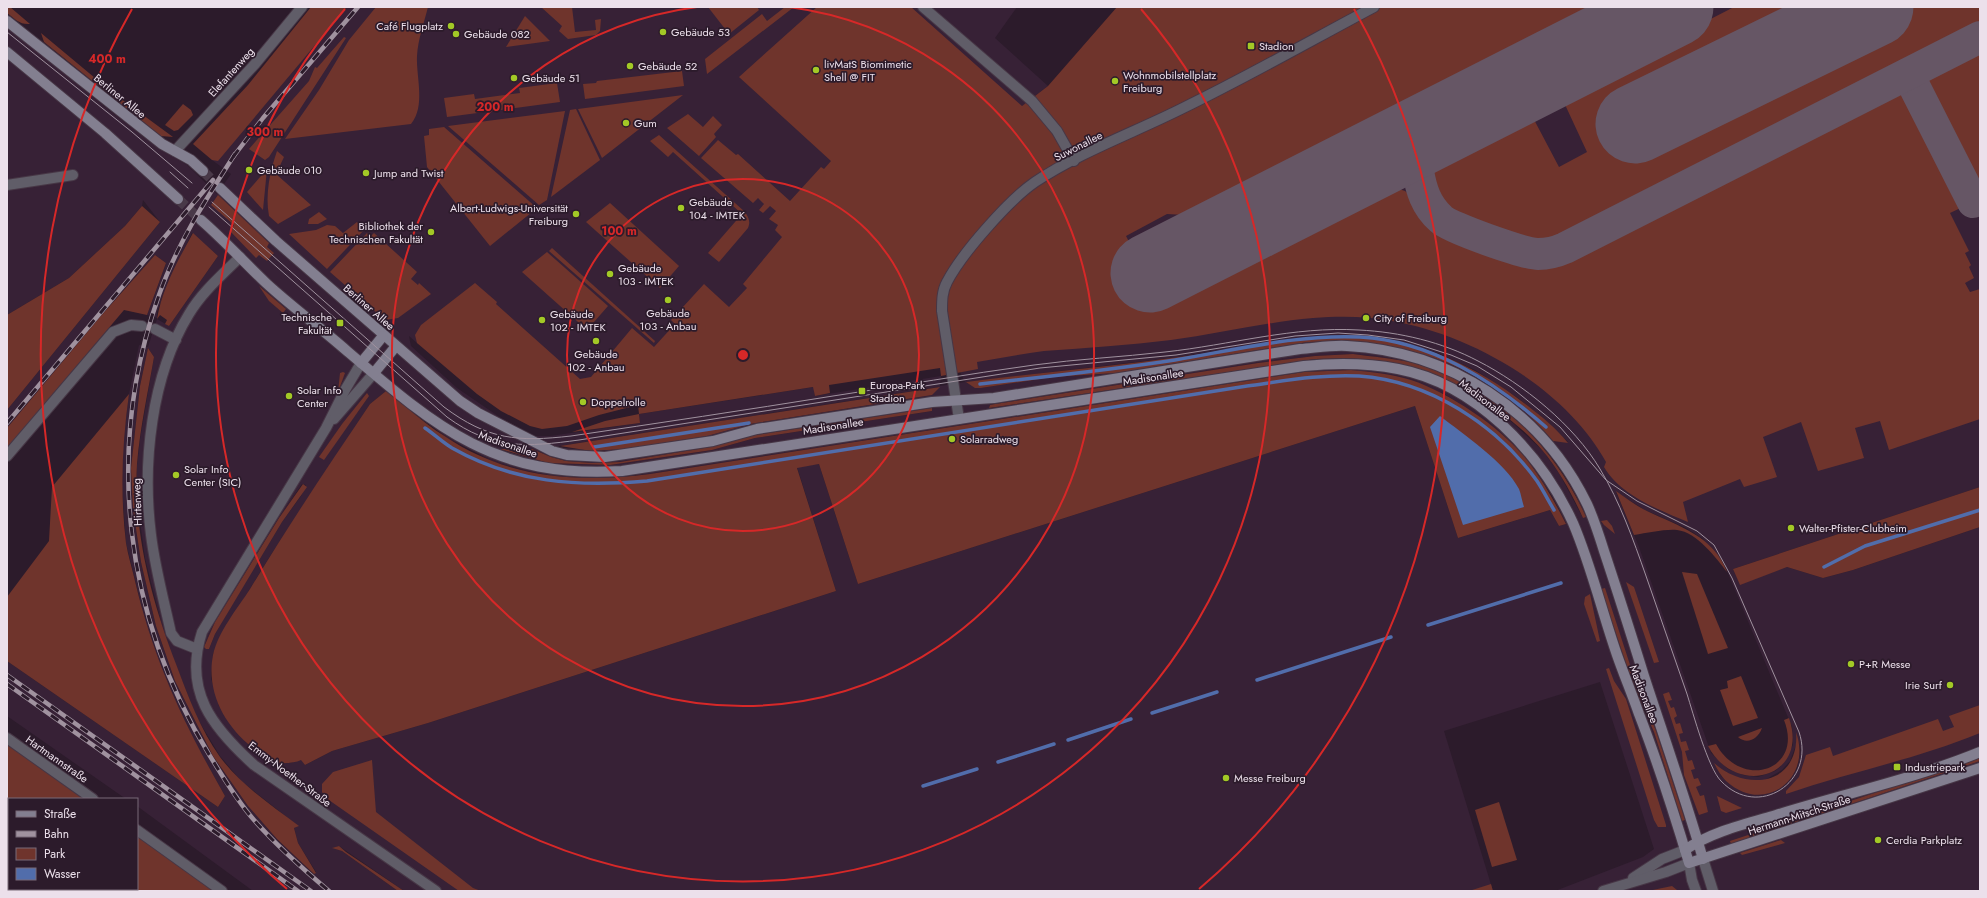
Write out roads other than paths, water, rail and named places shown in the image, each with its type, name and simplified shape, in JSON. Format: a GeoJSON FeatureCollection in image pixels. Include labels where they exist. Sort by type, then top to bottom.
{"type":"FeatureCollection","features":[{"type":"Feature","properties":{"kind":"main road","name":"Berliner Allee"},"geometry":{"type":"LineString","coordinates":[[7,21],[151,136],[162,144],[175,150],[203,171]]}},
{"type":"Feature","properties":{"kind":"main road"},"geometry":{"type":"LineString","coordinates":[[7,52],[105,133],[178,199]]}},
{"type":"Feature","properties":{"kind":"main road","name":"Berliner Allee"},"geometry":{"type":"LineString","coordinates":[[220,188],[276,241],[396,346]]}},
{"type":"Feature","properties":{"kind":"main road"},"geometry":{"type":"LineString","coordinates":[[201,220],[267,284],[361,363],[383,336]]}},
{"type":"Feature","properties":{"kind":"main road"},"geometry":{"type":"LineString","coordinates":[[374,373],[396,346]]}},
{"type":"Feature","properties":{"kind":"main road","name":"Madisonallee"},"geometry":{"type":"LineString","coordinates":[[396,346],[445,389],[478,413],[552,451],[586,457],[606,457],[648,452],[713,441],[757,429],[932,402],[994,398],[1300,349],[1346,346],[1400,354],[1432,363],[1466,377],[1510,408],[1543,439],[1563,464],[1586,502],[1595,523],[1614,580],[1703,859]]}},
{"type":"Feature","properties":{"kind":"main road","name":"Madisonallee"},"geometry":{"type":"LineString","coordinates":[[361,363],[427,416],[471,444],[523,464],[576,472],[622,471],[1267,371],[1336,363],[1399,369],[1437,381],[1454,390],[1484,411],[1520,444],[1542,470],[1567,511],[1584,555],[1689,863]]}},
{"type":"Feature","properties":{"kind":"main road","name":"Hermann-Mitsch-Straße"},"geometry":{"type":"LineString","coordinates":[[1685,850],[1698,841],[1822,800],[1926,770],[1980,752]]}},
{"type":"Feature","properties":{"kind":"main road","name":"Hermann-Mitsch-Straße"},"geometry":{"type":"LineString","coordinates":[[1689,863],[1980,768]]}},
{"type":"Feature","properties":{"kind":"street","name":"Elefantenweg"},"geometry":{"type":"LineString","coordinates":[[175,150],[255,64],[302,7]]}},
{"type":"Feature","properties":{"kind":"street"},"geometry":{"type":"LineString","coordinates":[[923,7],[1032,101],[1057,132],[1074,161]]}},
{"type":"Feature","properties":{"kind":"street","name":"Suwonallee"},"geometry":{"type":"LineString","coordinates":[[959,419],[942,311],[942,294],[947,282],[979,238],[1019,195],[1035,182],[1074,161],[1228,86],[1374,7]]}},
{"type":"Feature","properties":{"kind":"street"},"geometry":{"type":"LineString","coordinates":[[7,185],[73,175]]}},
{"type":"Feature","properties":{"kind":"street","name":"Hirtenweg"},"geometry":{"type":"LineString","coordinates":[[197,649],[177,641],[171,633],[151,535],[147,495],[149,444],[158,393],[176,340],[189,314],[200,299],[240,257]]}},
{"type":"Feature","properties":{"kind":"street"},"geometry":{"type":"LineString","coordinates":[[7,456],[113,332],[131,325],[142,326]]}},
{"type":"Feature","properties":{"kind":"street"},"geometry":{"type":"LineString","coordinates":[[155,329],[176,340]]}},
{"type":"Feature","properties":{"kind":"street","name":"Emmy-Noether-Straße"},"geometry":{"type":"LineString","coordinates":[[361,363],[347,385],[326,428],[202,632],[197,649],[196,672],[199,692],[210,715],[231,743],[254,765],[436,891]]}},
{"type":"Feature","properties":{"kind":"street","name":"Emmy-Noether-Straße"},"geometry":{"type":"LineString","coordinates":[[326,428],[374,373]]}},
{"type":"Feature","properties":{"kind":"street","name":"Hartmannstraße"},"geometry":{"type":"LineString","coordinates":[[7,738],[92,798]]}},
{"type":"Feature","properties":{"kind":"street"},"geometry":{"type":"LineString","coordinates":[[138,831],[222,891]]}},
{"type":"Feature","properties":{"kind":"street","name":"Hermann-Mitsch-Straße"},"geometry":{"type":"LineString","coordinates":[[1625,884],[1662,859],[1685,850]]}},
{"type":"Feature","properties":{"kind":"street"},"geometry":{"type":"LineString","coordinates":[[1703,859],[1713,891]]}},
{"type":"Feature","properties":{"kind":"street"},"geometry":{"type":"LineString","coordinates":[[1689,863],[1692,880],[1696,891]]}},
{"type":"Feature","properties":{"kind":"street","name":"Hermann-Mitsch-Straße"},"geometry":{"type":"LineString","coordinates":[[1603,891],[1666,872],[1689,863]]}},
{"type":"Feature","properties":{"kind":"water"},"geometry":{"type":"Polygon","coordinates":[[[1440,416],[1483,449],[1504,469],[1519,489],[1524,507],[1463,525],[1430,427],[1440,416]]]}},
{"type":"Feature","properties":{"kind":"waterway"},"geometry":{"type":"LineString","coordinates":[[980,384],[1151,364],[1290,340],[1360,337],[1386,340],[1412,346],[1437,355],[1460,366],[1505,394],[1546,427]]}},
{"type":"Feature","properties":{"kind":"waterway"},"geometry":{"type":"LineString","coordinates":[[425,428],[452,448],[475,460],[499,469],[546,480],[621,483],[647,481],[1247,386],[1317,377],[1359,376],[1411,386],[1435,396],[1459,409],[1481,424],[1502,441],[1520,460],[1537,481],[1554,510]]}},
{"type":"Feature","properties":{"kind":"waterway"},"geometry":{"type":"LineString","coordinates":[[594,447],[749,423]]}},
{"type":"Feature","properties":{"kind":"waterway"},"geometry":{"type":"LineString","coordinates":[[1824,567],[1865,546],[1980,510]]}},
{"type":"Feature","properties":{"kind":"waterway"},"geometry":{"type":"LineString","coordinates":[[1428,625],[1561,583]]}},
{"type":"Feature","properties":{"kind":"waterway"},"geometry":{"type":"LineString","coordinates":[[1257,680],[1391,637]]}},
{"type":"Feature","properties":{"kind":"waterway"},"geometry":{"type":"LineString","coordinates":[[1152,713],[1217,692]]}},
{"type":"Feature","properties":{"kind":"waterway"},"geometry":{"type":"LineString","coordinates":[[1068,740],[1131,719]]}},
{"type":"Feature","properties":{"kind":"waterway"},"geometry":{"type":"LineString","coordinates":[[998,762],[1054,744]]}},
{"type":"Feature","properties":{"kind":"waterway"},"geometry":{"type":"LineString","coordinates":[[923,786],[977,769]]}},
{"type":"Feature","properties":{"kind":"tunnel"},"geometry":{"type":"LineString","coordinates":[[203,171],[220,188]]}},
{"type":"Feature","properties":{"kind":"tunnel"},"geometry":{"type":"LineString","coordinates":[[178,199],[201,220]]}},
{"type":"Feature","properties":{"kind":"tram line"},"geometry":{"type":"LineString","coordinates":[[7,32],[132,132],[192,183]]}},
{"type":"Feature","properties":{"kind":"tram line"},"geometry":{"type":"LineString","coordinates":[[170,172],[188,188]]}},
{"type":"Feature","properties":{"kind":"tram line"},"geometry":{"type":"LineString","coordinates":[[209,207],[447,417],[463,428],[479,436],[510,444],[543,444],[579,440],[1040,368],[1176,355],[1295,336],[1338,333],[1368,335],[1404,340],[1451,355],[1477,366],[1511,387],[1560,427],[1606,480],[1637,501],[1697,531],[1714,545],[1732,578],[1799,732],[1802,750],[1799,766],[1792,780],[1780,790],[1766,796],[1751,797],[1736,792],[1721,781],[1711,765],[1706,753],[1687,694],[1631,535],[1614,494],[1607,482],[1600,469],[1576,437],[1546,407],[1530,394],[1495,370],[1450,348],[1420,339],[1374,331],[1335,330],[1286,333],[1189,349],[1050,363],[571,436],[535,439],[519,438],[504,436],[475,426],[444,407],[212,202]]}},
{"type":"Feature","properties":{"kind":"railway"},"geometry":{"type":"LineString","coordinates":[[233,157],[263,118],[358,7]]}},
{"type":"Feature","properties":{"kind":"railway"},"geometry":{"type":"LineString","coordinates":[[235,154],[203,205],[174,258],[159,295],[142,354],[132,413],[128,472],[132,531],[142,589],[158,647],[181,702],[210,756],[236,797],[254,820],[290,857],[329,891]]}},
{"type":"Feature","properties":{"kind":"railway"},"geometry":{"type":"LineString","coordinates":[[7,423],[213,180]]}},
{"type":"Feature","properties":{"kind":"railway"},"geometry":{"type":"LineString","coordinates":[[7,675],[311,891]]}},
{"type":"Feature","properties":{"kind":"railway"},"geometry":{"type":"LineString","coordinates":[[7,684],[298,891]]}},
{"type":"Feature","properties":{"kind":"place","name":"Café Flugplatz"},"geometry":{"type":"Point","coordinates":[451,26]}},
{"type":"Feature","properties":{"kind":"place","name":"Gebäude 53"},"geometry":{"type":"Point","coordinates":[663,32]}},
{"type":"Feature","properties":{"kind":"place","name":"Gebäude 082"},"geometry":{"type":"Point","coordinates":[456,34]}},
{"type":"Feature","properties":{"kind":"place","name":"Stadion"},"geometry":{"type":"Point","coordinates":[1251,46]}},
{"type":"Feature","properties":{"kind":"place","name":"Gebäude 52"},"geometry":{"type":"Point","coordinates":[630,66]}},
{"type":"Feature","properties":{"kind":"place","name":"livMatS Biomimetic Shell @ FIT"},"geometry":{"type":"Point","coordinates":[816,70]}},
{"type":"Feature","properties":{"kind":"place","name":"Gebäude 51"},"geometry":{"type":"Point","coordinates":[514,78]}},
{"type":"Feature","properties":{"kind":"place","name":"Wohnmobilstellplatz Freiburg"},"geometry":{"type":"Point","coordinates":[1115,81]}},
{"type":"Feature","properties":{"kind":"place","name":"Gum"},"geometry":{"type":"Point","coordinates":[626,123]}},
{"type":"Feature","properties":{"kind":"place","name":"Gebäude 010"},"geometry":{"type":"Point","coordinates":[249,170]}},
{"type":"Feature","properties":{"kind":"place","name":"Jump and Twist"},"geometry":{"type":"Point","coordinates":[366,173]}},
{"type":"Feature","properties":{"kind":"place","name":"Gebäude 104 - IMTEK"},"geometry":{"type":"Point","coordinates":[681,208]}},
{"type":"Feature","properties":{"kind":"place","name":"Albert-Ludwigs-Universität Freiburg"},"geometry":{"type":"Point","coordinates":[576,214]}},
{"type":"Feature","properties":{"kind":"place","name":"Bibliothek der Technischen Fakultät"},"geometry":{"type":"Point","coordinates":[431,232]}},
{"type":"Feature","properties":{"kind":"place","name":"Gebäude 103 - IMTEK"},"geometry":{"type":"Point","coordinates":[610,274]}},
{"type":"Feature","properties":{"kind":"place","name":"Gebäude 103 - Anbau"},"geometry":{"type":"Point","coordinates":[668,300]}},
{"type":"Feature","properties":{"kind":"place","name":"City of Freiburg"},"geometry":{"type":"Point","coordinates":[1366,318]}},
{"type":"Feature","properties":{"kind":"place","name":"Gebäude 102 - IMTEK"},"geometry":{"type":"Point","coordinates":[542,320]}},
{"type":"Feature","properties":{"kind":"place","name":"Technische Fakultät"},"geometry":{"type":"Point","coordinates":[340,323]}},
{"type":"Feature","properties":{"kind":"place","name":"Gebäude 102 - Anbau"},"geometry":{"type":"Point","coordinates":[596,341]}},
{"type":"Feature","properties":{"kind":"place","name":"Europa-Park Stadion"},"geometry":{"type":"Point","coordinates":[862,391]}},
{"type":"Feature","properties":{"kind":"place","name":"Solar Info Center"},"geometry":{"type":"Point","coordinates":[289,396]}},
{"type":"Feature","properties":{"kind":"place","name":"Doppelrolle"},"geometry":{"type":"Point","coordinates":[583,402]}},
{"type":"Feature","properties":{"kind":"place","name":"Solarradweg"},"geometry":{"type":"Point","coordinates":[952,439]}},
{"type":"Feature","properties":{"kind":"place","name":"Solar Info Center (SIC)"},"geometry":{"type":"Point","coordinates":[176,475]}},
{"type":"Feature","properties":{"kind":"place","name":"Walter-Pfister-Clubheim"},"geometry":{"type":"Point","coordinates":[1791,528]}},
{"type":"Feature","properties":{"kind":"place","name":"P+R Messe"},"geometry":{"type":"Point","coordinates":[1851,664]}},
{"type":"Feature","properties":{"kind":"place","name":"Irie Surf"},"geometry":{"type":"Point","coordinates":[1950,685]}},
{"type":"Feature","properties":{"kind":"place","name":"Industriepark"},"geometry":{"type":"Point","coordinates":[1897,767]}},
{"type":"Feature","properties":{"kind":"place","name":"Messe Freiburg"},"geometry":{"type":"Point","coordinates":[1226,778]}},
{"type":"Feature","properties":{"kind":"place","name":"Cerdia Parkplatz"},"geometry":{"type":"Point","coordinates":[1878,840]}}]}
